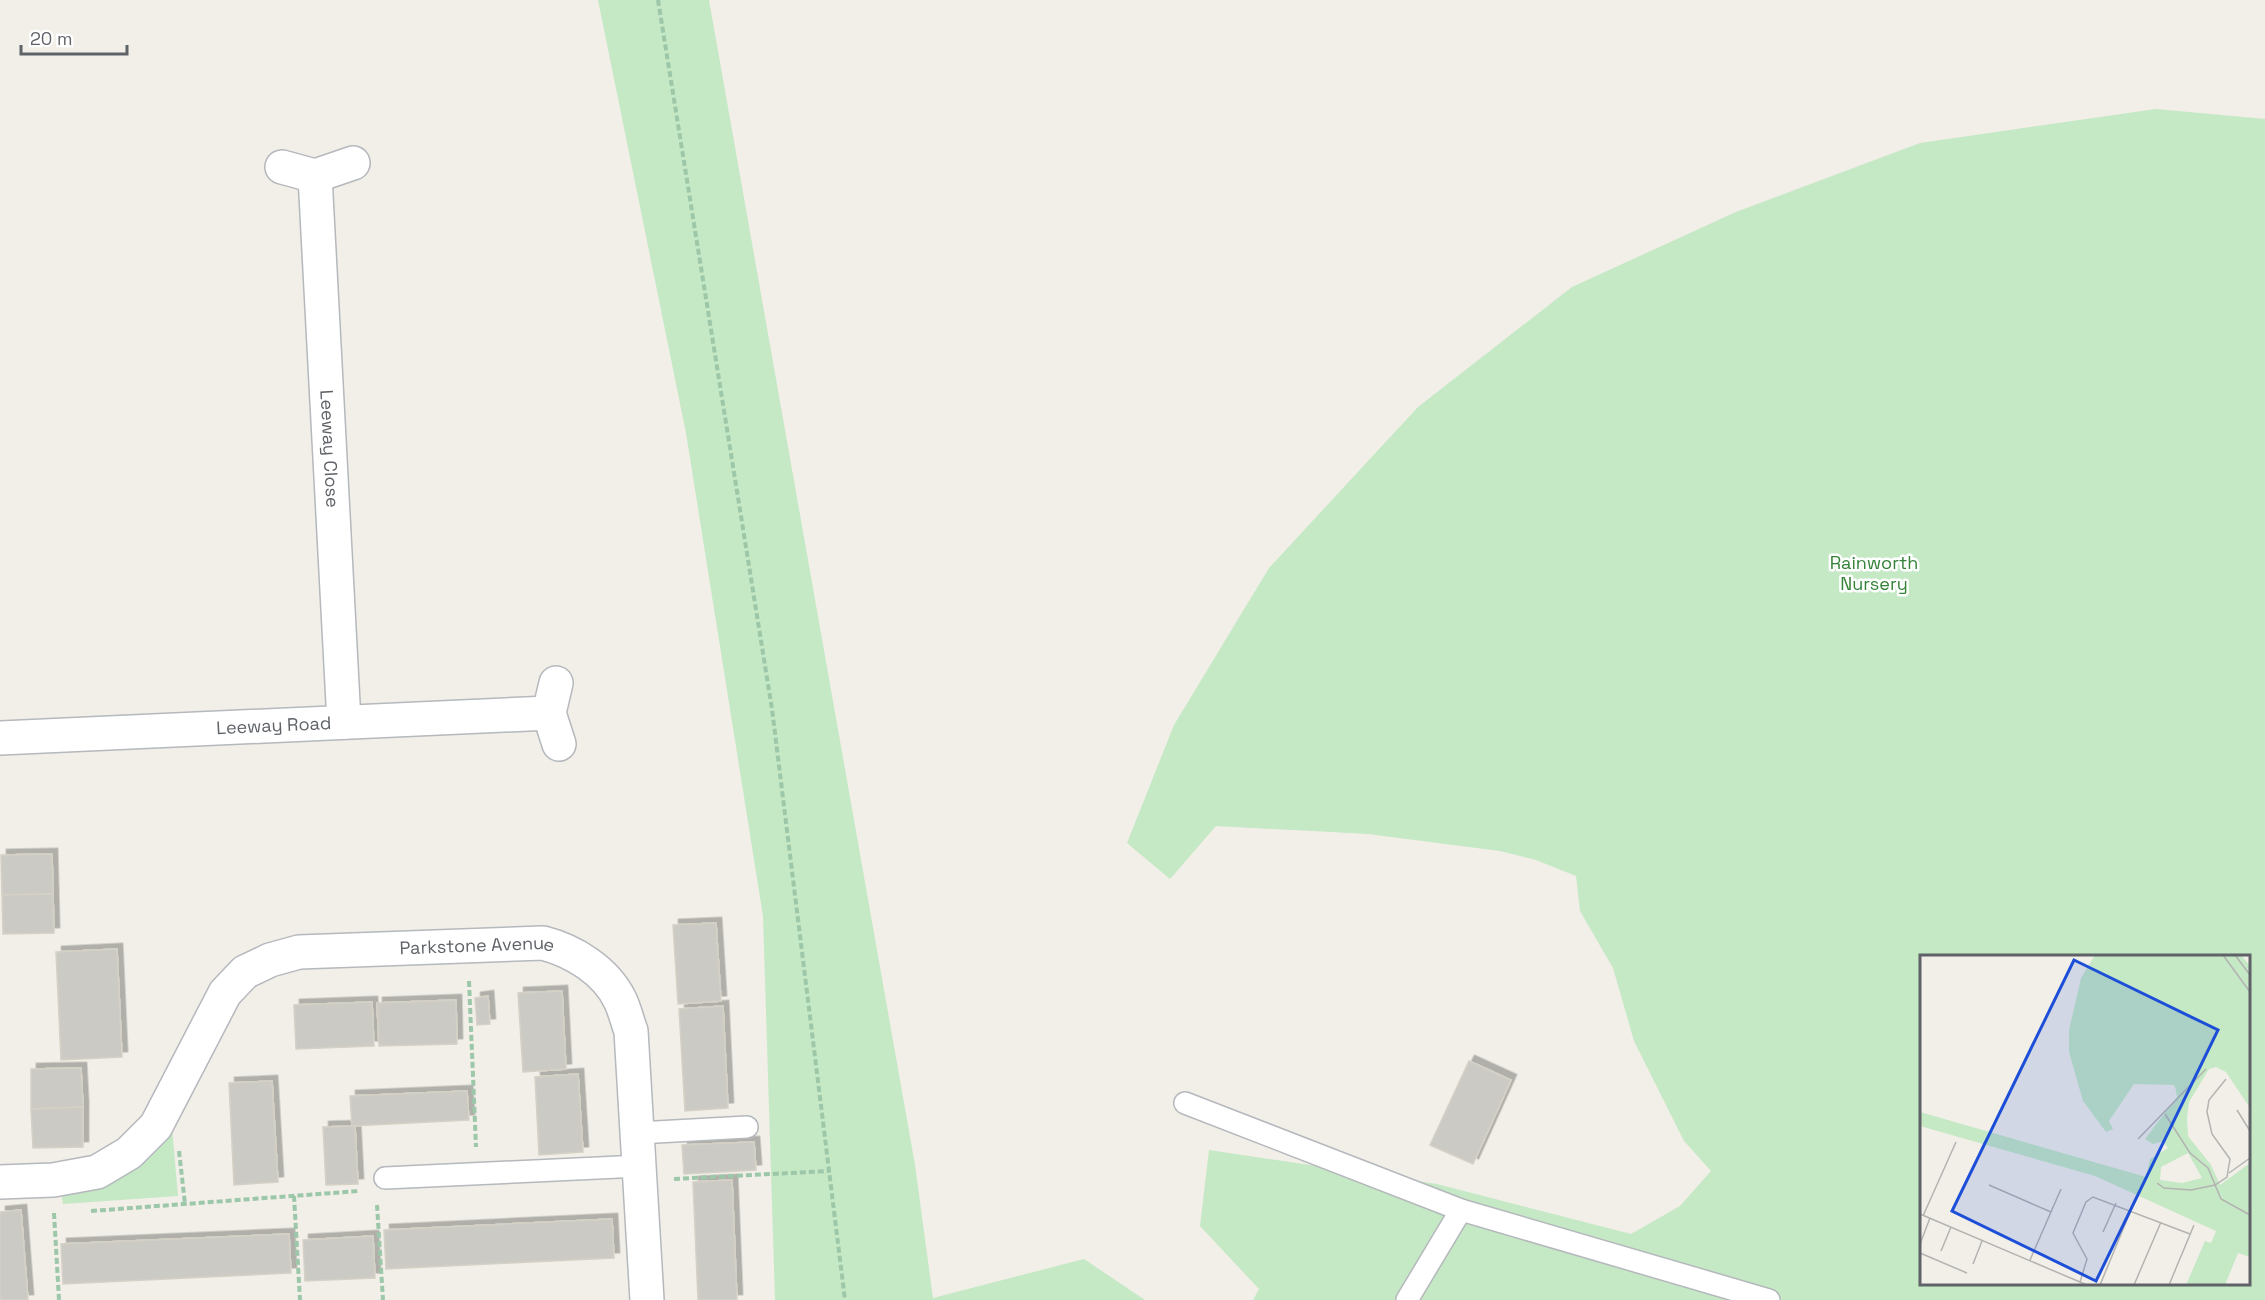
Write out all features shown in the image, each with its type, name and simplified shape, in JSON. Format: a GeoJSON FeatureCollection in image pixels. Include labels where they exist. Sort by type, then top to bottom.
{"type":"FeatureCollection","features":[{"type":"Feature","properties":{"kind":"street"},"geometry":{"type":"LineString","coordinates":[[282,167],[315,176],[353,163]]}},
{"type":"Feature","properties":{"kind":"street","name":"Leeway Close"},"geometry":{"type":"LineString","coordinates":[[315,176],[344,722]]}},
{"type":"Feature","properties":{"kind":"street","name":"Leeway Road"},"geometry":{"type":"LineString","coordinates":[[0,738],[344,722],[553,698],[559,744]]}},
{"type":"Feature","properties":{"kind":"street","name":"Parkstone Avenue"},"geometry":{"type":"LineString","coordinates":[[0,1182],[53,1180],[97,1172],[129,1153],[156,1126],[225,993],[245,972],[270,960],[299,952],[543,943],[561,947],[584,961],[605,978],[620,1000],[631,1031],[647,1300]]}},
{"type":"Feature","properties":{"kind":"lane"},"geometry":{"type":"LineString","coordinates":[[1185,1103],[1461,1210],[1769,1300]]}},
{"type":"Feature","properties":{"kind":"lane"},"geometry":{"type":"LineString","coordinates":[[638,1133],[747,1127]]}},
{"type":"Feature","properties":{"kind":"lane"},"geometry":{"type":"LineString","coordinates":[[380,1184],[477,1174],[640,1174]]}},
{"type":"Feature","properties":{"kind":"lane"},"geometry":{"type":"LineString","coordinates":[[1407,1300],[1461,1210]]}},
{"type":"Feature","properties":{"kind":"path"},"geometry":{"type":"LineString","coordinates":[[658,0],[772,709],[845,1300]]}},
{"type":"Feature","properties":{"kind":"path"},"geometry":{"type":"LineString","coordinates":[[467,947],[477,1174]]}},
{"type":"Feature","properties":{"kind":"path"},"geometry":{"type":"LineString","coordinates":[[640,1174],[829,1171]]}},
{"type":"Feature","properties":{"kind":"path"},"geometry":{"type":"LineString","coordinates":[[53,1180],[59,1300]]}},
{"type":"Feature","properties":{"kind":"path"},"geometry":{"type":"LineString","coordinates":[[90,1212],[294,1196],[380,1184],[383,1300]]}},
{"type":"Feature","properties":{"kind":"path"},"geometry":{"type":"LineString","coordinates":[[294,1196],[300,1300]]}},
{"type":"Feature","properties":{"kind":"green space"},"geometry":{"type":"Polygon","coordinates":[[[598,0],[709,0],[915,1165],[933,1298],[1084,1259],[1145,1300],[775,1300],[763,916],[686,433],[598,0]]]}},
{"type":"Feature","properties":{"kind":"green space","name":"Rainworth Nursery"},"geometry":{"type":"Polygon","coordinates":[[[2156,109],[2265,119],[2265,1300],[1253,1300],[1259,1289],[1200,1226],[1209,1150],[1437,1184],[1631,1234],[1680,1206],[1711,1171],[1684,1141],[1634,1041],[1613,968],[1580,911],[1576,876],[1536,860],[1500,851],[1368,834],[1216,826],[1170,879],[1127,843],[1174,725],[1269,568],[1418,407],[1572,287],[1736,212],[1920,143],[2156,109]]]}},
{"type":"Feature","properties":{"kind":"green space"},"geometry":{"type":"Polygon","coordinates":[[[172,1128],[178,1196],[63,1204],[61,1192],[99,1188],[131,1172],[172,1128]]]}},
{"type":"Feature","properties":{"kind":"building"},"geometry":{"type":"Polygon","coordinates":[[[52,854],[53,894],[2,895],[1,855],[52,854]]]}},
{"type":"Feature","properties":{"kind":"building"},"geometry":{"type":"Polygon","coordinates":[[[53,894],[54,933],[3,934],[2,895],[53,894]]]}},
{"type":"Feature","properties":{"kind":"building"},"geometry":{"type":"Polygon","coordinates":[[[716,923],[721,1001],[678,1004],[673,925],[716,923]]]}},
{"type":"Feature","properties":{"kind":"building"},"geometry":{"type":"Polygon","coordinates":[[[117,949],[122,1057],[61,1060],[56,952],[117,949]]]}},
{"type":"Feature","properties":{"kind":"building"},"geometry":{"type":"Polygon","coordinates":[[[562,991],[566,1069],[523,1072],[518,993],[562,991]]]}},
{"type":"Feature","properties":{"kind":"building"},"geometry":{"type":"Polygon","coordinates":[[[488,996],[490,1024],[477,1025],[475,998],[488,996]]]}},
{"type":"Feature","properties":{"kind":"building"},"geometry":{"type":"Polygon","coordinates":[[[456,1000],[457,1044],[379,1046],[377,1003],[456,1000]]]}},
{"type":"Feature","properties":{"kind":"building"},"geometry":{"type":"Polygon","coordinates":[[[372,1002],[374,1046],[296,1049],[294,1005],[372,1002]]]}},
{"type":"Feature","properties":{"kind":"building"},"geometry":{"type":"Polygon","coordinates":[[[723,1006],[728,1108],[685,1111],[679,1009],[723,1006]]]}},
{"type":"Feature","properties":{"kind":"building"},"geometry":{"type":"Polygon","coordinates":[[[1469,1061],[1511,1080],[1473,1164],[1430,1145],[1469,1061]]]}},
{"type":"Feature","properties":{"kind":"building"},"geometry":{"type":"Polygon","coordinates":[[[81,1068],[83,1107],[31,1109],[31,1069],[81,1068]]]}},
{"type":"Feature","properties":{"kind":"building"},"geometry":{"type":"Polygon","coordinates":[[[578,1074],[583,1152],[539,1155],[535,1077],[578,1074]]]}},
{"type":"Feature","properties":{"kind":"building"},"geometry":{"type":"Polygon","coordinates":[[[272,1081],[278,1182],[234,1185],[229,1083],[272,1081]]]}},
{"type":"Feature","properties":{"kind":"building"},"geometry":{"type":"Polygon","coordinates":[[[467,1091],[469,1120],[352,1126],[350,1096],[467,1091]]]}},
{"type":"Feature","properties":{"kind":"building"},"geometry":{"type":"Polygon","coordinates":[[[83,1107],[83,1147],[33,1148],[31,1109],[83,1107]]]}},
{"type":"Feature","properties":{"kind":"building"},"geometry":{"type":"Polygon","coordinates":[[[355,1126],[358,1184],[326,1185],[323,1127],[355,1126]]]}},
{"type":"Feature","properties":{"kind":"building"},"geometry":{"type":"Polygon","coordinates":[[[754,1142],[756,1170],[684,1174],[682,1145],[754,1142]]]}},
{"type":"Feature","properties":{"kind":"building"},"geometry":{"type":"Polygon","coordinates":[[[732,1180],[737,1300],[698,1300],[693,1182],[732,1180]]]}},
{"type":"Feature","properties":{"kind":"building"},"geometry":{"type":"Polygon","coordinates":[[[21,1210],[28,1300],[0,1300],[0,1212],[21,1210]]]}},
{"type":"Feature","properties":{"kind":"building"},"geometry":{"type":"Polygon","coordinates":[[[612,1219],[614,1258],[386,1269],[384,1230],[612,1219]]]}},
{"type":"Feature","properties":{"kind":"building"},"geometry":{"type":"Polygon","coordinates":[[[289,1234],[291,1273],[63,1284],[61,1244],[289,1234]]]}},
{"type":"Feature","properties":{"kind":"building"},"geometry":{"type":"Polygon","coordinates":[[[373,1236],[375,1278],[305,1281],[303,1240],[373,1236]]]}}]}
